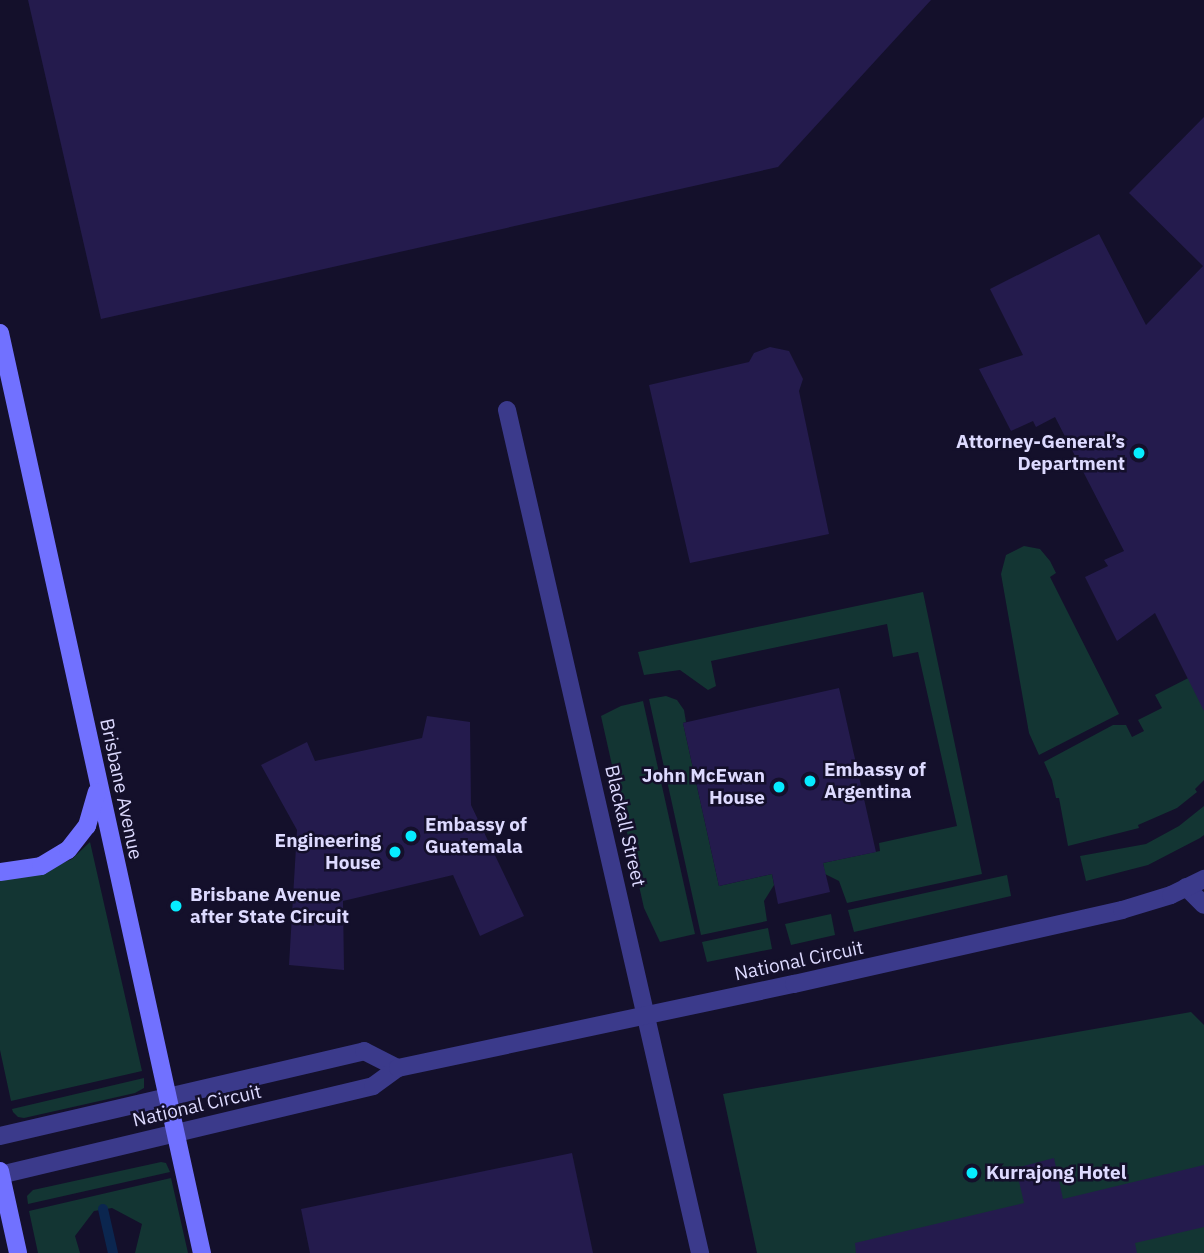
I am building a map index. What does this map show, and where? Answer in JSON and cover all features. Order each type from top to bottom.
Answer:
[{"type":"main road","name":"Brisbane Avenue","points":[[0,333],[202,1253]]},
{"type":"main road","points":[[0,872],[41,866],[68,850],[78,839],[87,826],[97,797],[94,768]]},
{"type":"main road","points":[[0,1173],[18,1253]]},
{"type":"street","name":"Blackall Street","points":[[507,410],[700,1253]]},
{"type":"street","name":"National Circuit","points":[[0,1173],[373,1086],[398,1068],[1122,910],[1204,879]]},
{"type":"street","points":[[1186,887],[1204,905]]},
{"type":"street","name":"National Circuit","points":[[0,1136],[364,1051],[398,1068]]},
{"type":"green space","points":[[1024,546],[1040,549],[1050,561],[1056,573],[1050,577],[1119,714],[1039,755],[1029,733],[1001,574],[1006,555]]},
{"type":"green space","points":[[923,592],[982,874],[847,903],[839,881],[825,874],[823,863],[880,851],[879,843],[957,826],[918,652],[893,657],[887,624],[711,661],[716,686],[708,690],[680,670],[644,675],[638,652]]},
{"type":"green space","points":[[1204,670],[1204,780],[1195,789],[1197,792],[1177,808],[1138,825],[1139,828],[1068,846],[1059,798],[1056,798],[1044,762],[1113,725],[1126,725],[1132,737],[1144,731],[1138,720],[1162,708],[1155,695]]},
{"type":"green space","points":[[666,696],[677,700],[684,710],[686,722],[683,723],[719,886],[772,874],[774,885],[764,901],[767,921],[701,935],[649,699]]},
{"type":"green space","points":[[643,701],[695,934],[660,942],[644,908],[601,716],[621,706]]},
{"type":"green space","points":[[1204,806],[1204,835],[1200,838],[1148,865],[1086,881],[1080,856],[1146,844],[1179,826]]},
{"type":"green space","points":[[90,842],[142,1071],[11,1101],[0,1050],[0,877],[52,868],[72,859]]},
{"type":"green space","points":[[1007,875],[1011,896],[854,932],[848,910]]},
{"type":"green space","points":[[831,914],[835,935],[791,945],[785,924]]},
{"type":"green space","points":[[768,928],[772,949],[707,962],[702,942]]},
{"type":"green space","name":"Kurrajong Hotel","points":[[1191,1012],[1204,1025],[1204,1253],[757,1253],[723,1094]]},
{"type":"green space","points":[[144,1078],[144,1088],[135,1093],[24,1118],[18,1117],[12,1109]]},
{"type":"green space","points":[[166,1163],[170,1172],[28,1204],[27,1196],[33,1190]]},
{"type":"green space","points":[[171,1178],[188,1253],[135,1253],[142,1224],[112,1208],[94,1211],[75,1236],[80,1253],[38,1253],[29,1211]]},
{"type":"building","points":[[28,0],[931,0],[778,167],[101,319]]},
{"type":"building","name":"Attorney-General’s Department","points":[[1204,117],[1204,711],[1155,613],[1117,641],[1085,577],[1108,566],[1104,560],[1124,551],[1055,417],[1036,427],[1033,421],[1011,431],[979,369],[1023,355],[990,289],[1099,234],[1146,325],[1203,266],[1129,193]]},
{"type":"building","points":[[770,347],[789,351],[803,379],[799,391],[829,534],[690,563],[649,385],[749,362],[754,353]]},
{"type":"building","name":"John McEwan House","points":[[839,688],[876,852],[823,863],[830,892],[778,904],[772,874],[719,886],[683,723]]},
{"type":"building","name":"Engineering House","points":[[427,716],[470,722],[471,805],[524,916],[480,936],[453,875],[343,901],[344,970],[289,965],[297,830],[261,765],[307,742],[315,761],[422,738]]},
{"type":"building","points":[[572,1153],[593,1253],[310,1253],[301,1209]]},
{"type":"building","points":[[1054,1158],[1063,1199],[1204,1165],[1204,1227],[1135,1243],[1137,1253],[856,1253],[855,1243],[1024,1203],[1016,1168]]},
{"type":"waterway","points":[[103,1209],[113,1253]]},
{"type":"place","name":"Attorney-General’s Department","points":[[1139,453]]},
{"type":"place","name":"Embassy of Argentina","points":[[810,781]]},
{"type":"place","name":"John McEwan House","points":[[779,787]]},
{"type":"place","name":"Embassy of Guatemala","points":[[411,836]]},
{"type":"place","name":"Engineering House","points":[[395,852]]},
{"type":"place","name":"Brisbane Avenue after State Circuit","points":[[176,906]]},
{"type":"place","name":"Kurrajong Hotel","points":[[972,1173]]}]
